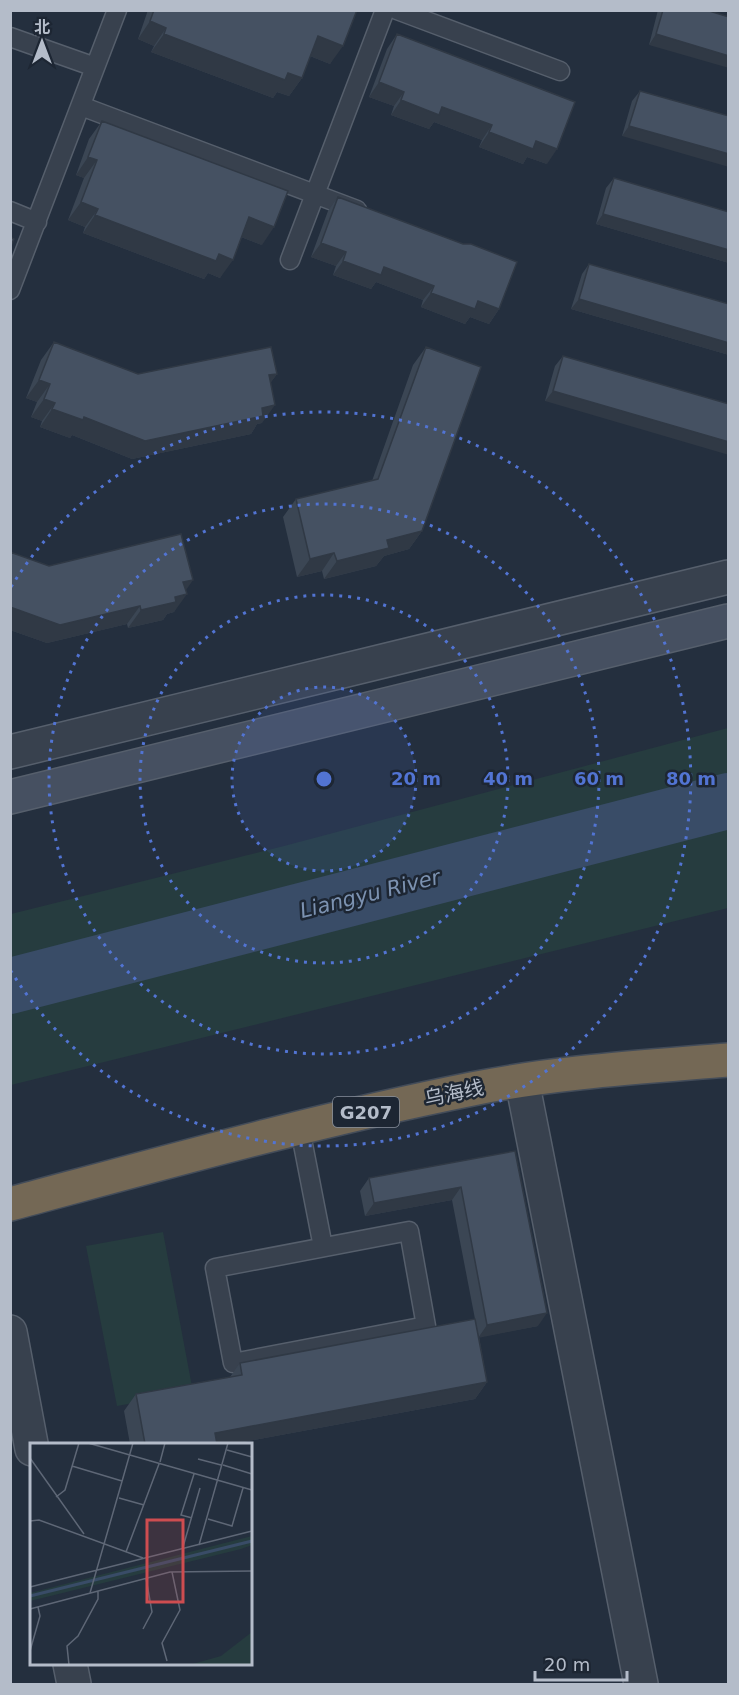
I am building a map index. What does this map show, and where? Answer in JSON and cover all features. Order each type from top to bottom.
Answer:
[{"type":"highway","name":"乌海线","points":[[10,1204],[300,1129],[473,1088],[654,1066],[729,1060]]},
{"type":"main road","points":[[10,797],[729,621]]},
{"type":"street","points":[[10,752],[729,577]]},
{"type":"street","points":[[522,1081],[642,1684]]},
{"type":"street","points":[[10,1332],[31,1443]]},
{"type":"street","points":[[70,1665],[74,1684]]},
{"type":"lane","points":[[10,290],[117,10]]},
{"type":"lane","points":[[290,260],[385,10]]},
{"type":"lane","points":[[397,10],[560,71]]},
{"type":"lane","points":[[10,37],[95,67]]},
{"type":"lane","points":[[81,106],[369,215]]},
{"type":"lane","points":[[10,211],[37,222]]},
{"type":"lane","points":[[300,1129],[323,1247]]},
{"type":"lane","points":[[409,1231],[426,1326],[233,1363],[215,1268],[323,1247],[409,1231]]},
{"type":"green space","points":[[728,728],[728,908],[11,1085],[11,914],[284,846]]},
{"type":"green space","points":[[163,1232],[193,1392],[117,1406],[86,1246]]},
{"type":"building","points":[[154,10],[357,10],[343,46],[318,36],[302,78],[288,73],[285,80],[164,34],[166,28],[150,21]]},
{"type":"building","points":[[663,10],[706,10],[729,17],[729,56],[656,34]]},
{"type":"building","points":[[397,34],[575,102],[557,149],[536,141],[533,149],[489,132],[492,125],[442,107],[439,115],[401,100],[404,92],[379,82]]},
{"type":"building","points":[[640,91],[729,116],[729,154],[629,126]]},
{"type":"building","points":[[102,121],[288,191],[274,227],[249,217],[233,260],[219,254],[216,261],[95,215],[98,209],[81,202],[97,160],[88,157]]},
{"type":"building","points":[[614,178],[729,212],[729,250],[603,214]]},
{"type":"building","points":[[338,197],[517,262],[499,309],[478,301],[475,309],[431,293],[434,286],[384,267],[381,275],[343,261],[346,252],[321,243]]},
{"type":"building","points":[[589,264],[729,304],[729,343],[579,299]]},
{"type":"building","points":[[54,342],[138,374],[271,347],[277,374],[269,375],[275,405],[262,408],[263,416],[145,441],[84,417],[83,420],[52,409],[55,403],[44,399],[50,384],[39,380]]},
{"type":"building","points":[[426,347],[481,367],[422,531],[387,540],[389,548],[337,561],[334,553],[310,559],[296,499],[378,479]]},
{"type":"building","points":[[563,356],[729,404],[729,442],[553,391]]},
{"type":"building","points":[[181,534],[193,580],[183,582],[187,594],[175,597],[176,602],[141,610],[140,606],[60,625],[10,607],[10,552],[49,566]]},
{"type":"building","points":[[515,1151],[547,1313],[487,1325],[461,1187],[374,1203],[369,1178]]},
{"type":"building","points":[[475,1319],[487,1382],[215,1433],[217,1443],[145,1443],[136,1394],[242,1375],[240,1363]]},
{"type":"waterway","name":"Liangyu River","points":[[10,986],[728,801]]}]
